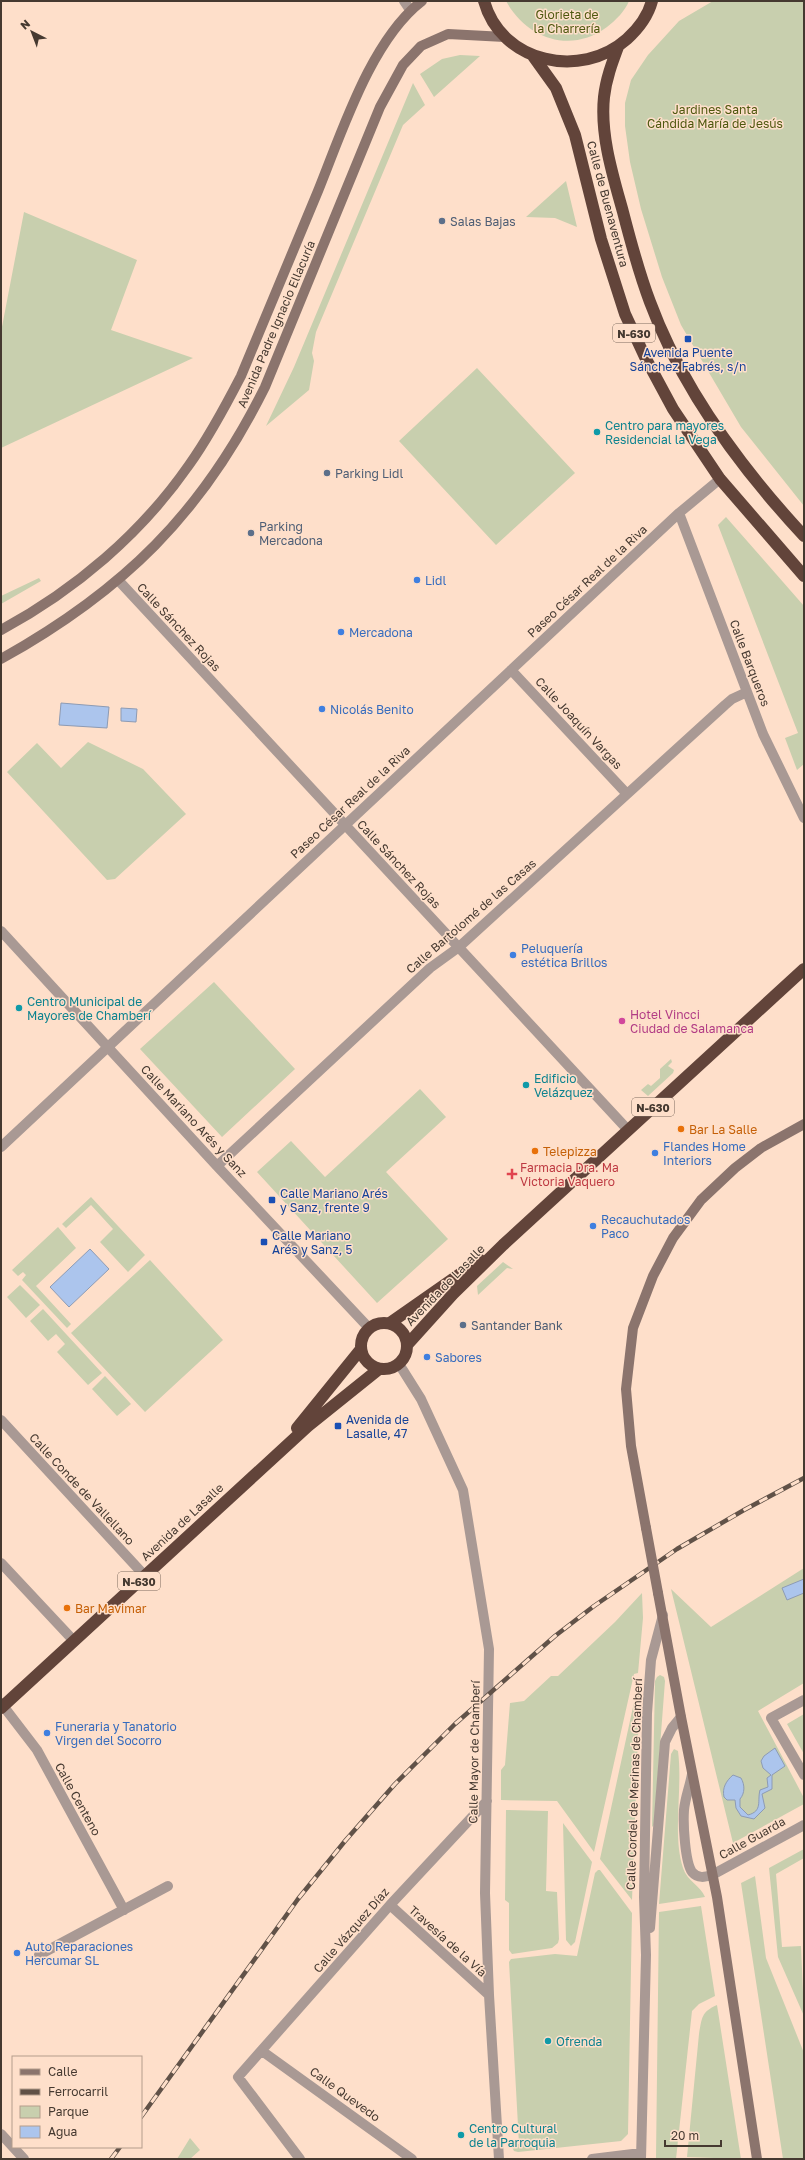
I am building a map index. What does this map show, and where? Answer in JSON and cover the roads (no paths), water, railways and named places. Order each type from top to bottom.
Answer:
[{"type":"highway","name":"N-630","points":[[484,1],[487,11],[505,37],[533,56],[562,62],[591,60],[618,47],[638,29],[655,3]]},
{"type":"highway","name":"Calle de Buenaventura","points":[[618,47],[607,78],[604,97],[604,125],[612,171],[632,248],[651,303],[696,396],[742,462],[804,536]]},
{"type":"highway","name":"Calle de Buenaventura","points":[[533,56],[556,88],[575,135],[601,239],[626,314],[645,358],[673,409],[720,479],[804,576]]},
{"type":"highway","name":"Avenida de Lasalle","points":[[407,1345],[453,1294],[503,1245],[804,969]]},
{"type":"highway","name":"Avenida de Lasalle","points":[[390,1323],[444,1284],[503,1245]]},
{"type":"highway","name":"N-630","points":[[361,1349],[362,1338],[369,1328],[379,1323],[390,1323]]},
{"type":"highway","points":[[390,1323],[402,1331],[407,1345]]},
{"type":"highway","name":"N-630","points":[[379,1368],[389,1368],[398,1364],[405,1355],[407,1345]]},
{"type":"highway","name":"Avenida de Lasalle","points":[[276,1454],[361,1349]]},
{"type":"highway","points":[[361,1349],[364,1358],[370,1365],[379,1368]]},
{"type":"highway","name":"Avenida de Lasalle","points":[[2,1705],[145,1576],[276,1454],[379,1368]]},
{"type":"main road","name":"Avenida Padre Ignacio Ellacuría","points":[[1,630],[55,597],[101,562],[145,519],[174,486],[194,459],[221,415],[241,376],[356,98],[380,52],[410,10],[422,1]]},
{"type":"main road","name":"Avenida Padre Ignacio Ellacuría","points":[[1,660],[69,619],[119,581],[174,527],[216,471],[248,422],[265,387],[380,107],[403,65],[421,46],[448,34],[505,37]]},
{"type":"main road","points":[[757,2159],[712,1875],[631,1446],[626,1389],[633,1328],[652,1276],[673,1238],[701,1200],[735,1168],[761,1148],[804,1124]]},
{"type":"street","points":[[404,1],[410,10]]},
{"type":"street","name":"Paseo César Real de la Riva","points":[[1,1147],[679,513],[720,479]]},
{"type":"street","name":"Calle Barqueros","points":[[679,513],[764,734],[804,818]]},
{"type":"street","name":"Calle Sánchez Rojas","points":[[119,581],[628,1130]]},
{"type":"street","name":"Calle Joaquín Vargas","points":[[512,670],[627,794]]},
{"type":"street","name":"Calle Bartolomé de las Casas","points":[[217,1166],[430,968],[459,947],[725,705],[732,699],[747,692]]},
{"type":"street","name":"Calle Mariano Arés y Sanz","points":[[1,931],[217,1166],[369,1328]]},
{"type":"street","name":"Calle Mayor de Chamberí","points":[[398,1364],[421,1399],[463,1490],[489,1649],[485,1893],[489,1996],[499,2159]]},
{"type":"street","name":"Calle Conde de Vallellano","points":[[3,1427],[145,1576]]},
{"type":"street","points":[[1,1563],[74,1641]]},
{"type":"street","name":"Calle Cordel de Merinas de Chamberí","points":[[641,2156],[646,1955],[644,1897],[647,1713],[651,1660],[656,1635],[663,1615]]},
{"type":"street","points":[[804,1700],[771,1718],[804,1775]]},
{"type":"street","name":"Calle Centeno","points":[[2,1705],[36,1750],[124,1910]]},
{"type":"street","name":"Calle Cordel de Merinas de Chamberí","points":[[646,1955],[654,1890],[666,1742],[672,1728],[681,1717]]},
{"type":"street","points":[[692,1774],[684,1810],[684,1831],[690,1866],[693,1873],[702,1878],[712,1875]]},
{"type":"street","name":"Calle Vázquez Díaz","points":[[300,2159],[238,2077],[390,1905],[487,1802]]},
{"type":"street","name":"Calle Guarda","points":[[712,1875],[804,1825]]},
{"type":"street","points":[[39,1955],[168,1886]]},
{"type":"street","name":"Travesía de la Vía","points":[[390,1905],[489,1996]]},
{"type":"street","name":"Calle Quevedo","points":[[262,2051],[412,2159]]},
{"type":"street","points":[[1,2134],[12,2146]]},
{"type":"street","points":[[14,2148],[24,2159]]},
{"type":"street","points":[[592,2159],[641,2156]]},
{"type":"water","points":[[61,703],[109,707],[107,728],[59,725]]},
{"type":"water","points":[[121,708],[137,709],[136,722],[121,721]]},
{"type":"water","points":[[90,1249],[109,1269],[69,1307],[50,1287]]},
{"type":"water","points":[[804,1579],[804,1593],[787,1600],[782,1588]]},
{"type":"water","points":[[775,1748],[785,1766],[772,1775],[772,1789],[762,1794],[765,1808],[754,1819],[741,1816],[736,1808],[735,1800],[727,1800],[724,1797],[725,1785],[733,1775],[741,1778],[744,1789],[740,1799],[740,1807],[748,1815],[756,1811],[758,1808],[760,1790],[768,1787],[767,1778],[771,1775],[763,1768],[761,1761],[764,1756]]},
{"type":"railway","points":[[142,2116],[298,1899],[345,1841],[395,1784],[455,1724],[555,1636],[594,1606],[677,1549],[744,1510],[804,1478]]},
{"type":"railway","points":[[111,2159],[119,2148]]},
{"type":"place","name":"Salas Bajas","points":[[442,221]]},
{"type":"place","name":"Avenida Puente Sánchez Fabrés, s/n","points":[[688,339]]},
{"type":"place","name":"Centro para mayores Residencial la Vega","points":[[597,432]]},
{"type":"place","name":"Parking Lidl","points":[[327,473]]},
{"type":"place","name":"Parking Mercadona","points":[[251,533]]},
{"type":"place","name":"Lidl","points":[[417,580]]},
{"type":"place","name":"Mercadona","points":[[341,632]]},
{"type":"place","name":"Nicolás Benito","points":[[322,709]]},
{"type":"place","name":"Peluquería estética Brillos","points":[[513,955]]},
{"type":"place","name":"Centro Municipal de Mayores de Chamberí","points":[[19,1008]]},
{"type":"place","name":"Hotel Vincci Ciudad de Salamanca","points":[[622,1021]]},
{"type":"place","name":"Edificio Velázquez","points":[[526,1085]]},
{"type":"place","name":"Bar La Salle","points":[[681,1129]]},
{"type":"place","name":"Telepizza","points":[[535,1151]]},
{"type":"place","name":"Flandes Home Interiors","points":[[655,1153]]},
{"type":"place","name":"Farmacia Dra. Mª Victoria Vaquero","points":[[512,1174]]},
{"type":"place","name":"Calle Mariano Arés y Sanz, frente 9","points":[[272,1200]]},
{"type":"place","name":"Recauchutados Paco","points":[[593,1226]]},
{"type":"place","name":"Calle Mariano Arés y Sanz, 5","points":[[264,1242]]},
{"type":"place","name":"Santander Bank","points":[[463,1325]]},
{"type":"place","name":"Sabores","points":[[427,1357]]},
{"type":"place","name":"Avenida de Lasalle, 47","points":[[338,1426]]},
{"type":"place","name":"Bar Mavimar","points":[[67,1608]]},
{"type":"place","name":"Funeraria y Tanatorio Virgen del Socorro","points":[[47,1733]]},
{"type":"place","name":"Auto Reparaciones Hercumar SL","points":[[17,1953]]},
{"type":"place","name":"Ofrenda","points":[[548,2041]]},
{"type":"place","name":"Centro Cultural de la Parroquia","points":[[461,2135]]},
{"type":"park label","name":"Glorieta de la Charrería","points":[[567,21]]},
{"type":"park label","name":"Jardines Santa Cándida María de Jesús","points":[[715,116]]}]
